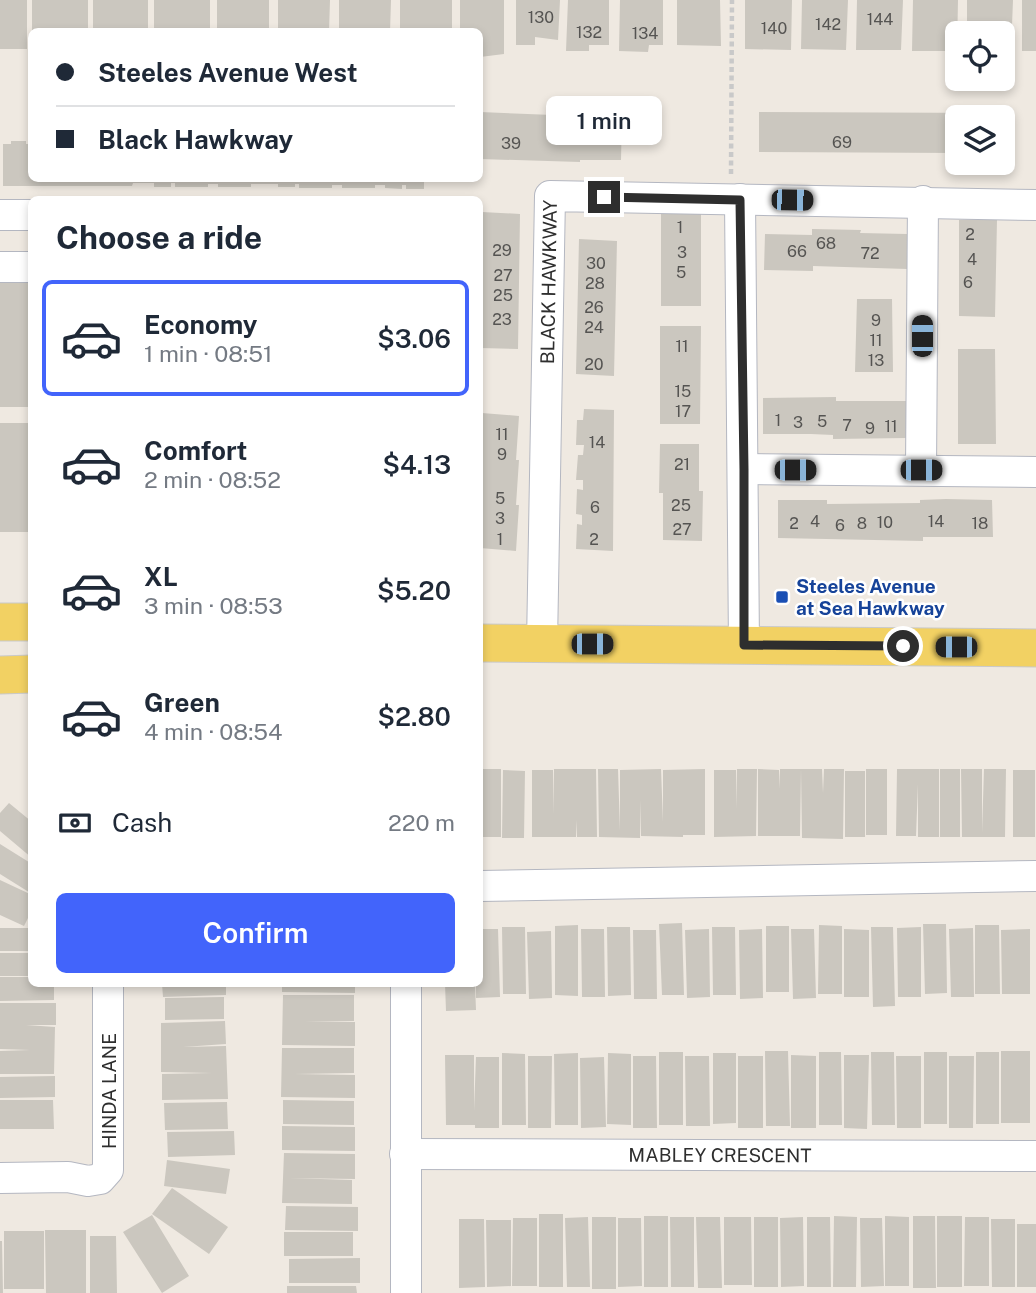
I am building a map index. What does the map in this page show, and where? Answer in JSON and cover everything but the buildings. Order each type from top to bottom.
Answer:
[{"type":"main road","points":[[0,622],[28,622]]},
{"type":"main road","points":[[483,643],[1036,648]]},
{"type":"main road","points":[[0,675],[28,674]]},
{"type":"street","name":"BLACK HAWKWAY","points":[[542,644],[550,196],[1036,205]]},
{"type":"street","points":[[740,200],[744,645]]},
{"type":"street","points":[[921,470],[923,201]]},
{"type":"street","points":[[0,215],[28,215]]},
{"type":"street","points":[[0,267],[28,267]]},
{"type":"street","points":[[744,469],[1036,472]]},
{"type":"street","points":[[483,886],[1036,876]]},
{"type":"street","name":"HINDA LANE","points":[[0,1178],[68,1177],[88,1181],[100,1179],[108,1170],[108,987]]},
{"type":"street","points":[[406,987],[406,1293]]},
{"type":"street","name":"MABLEY CRESCENT","points":[[405,1154],[1036,1156]]},
{"type":"path","points":[[732,0],[731,180],[740,200]]},
{"type":"place","name":"Steeles Avenue at Sea Hawkway","points":[[782,597]]},
{"type":"route","points":[[604,197],[740,200],[744,645],[903,646]]}]
